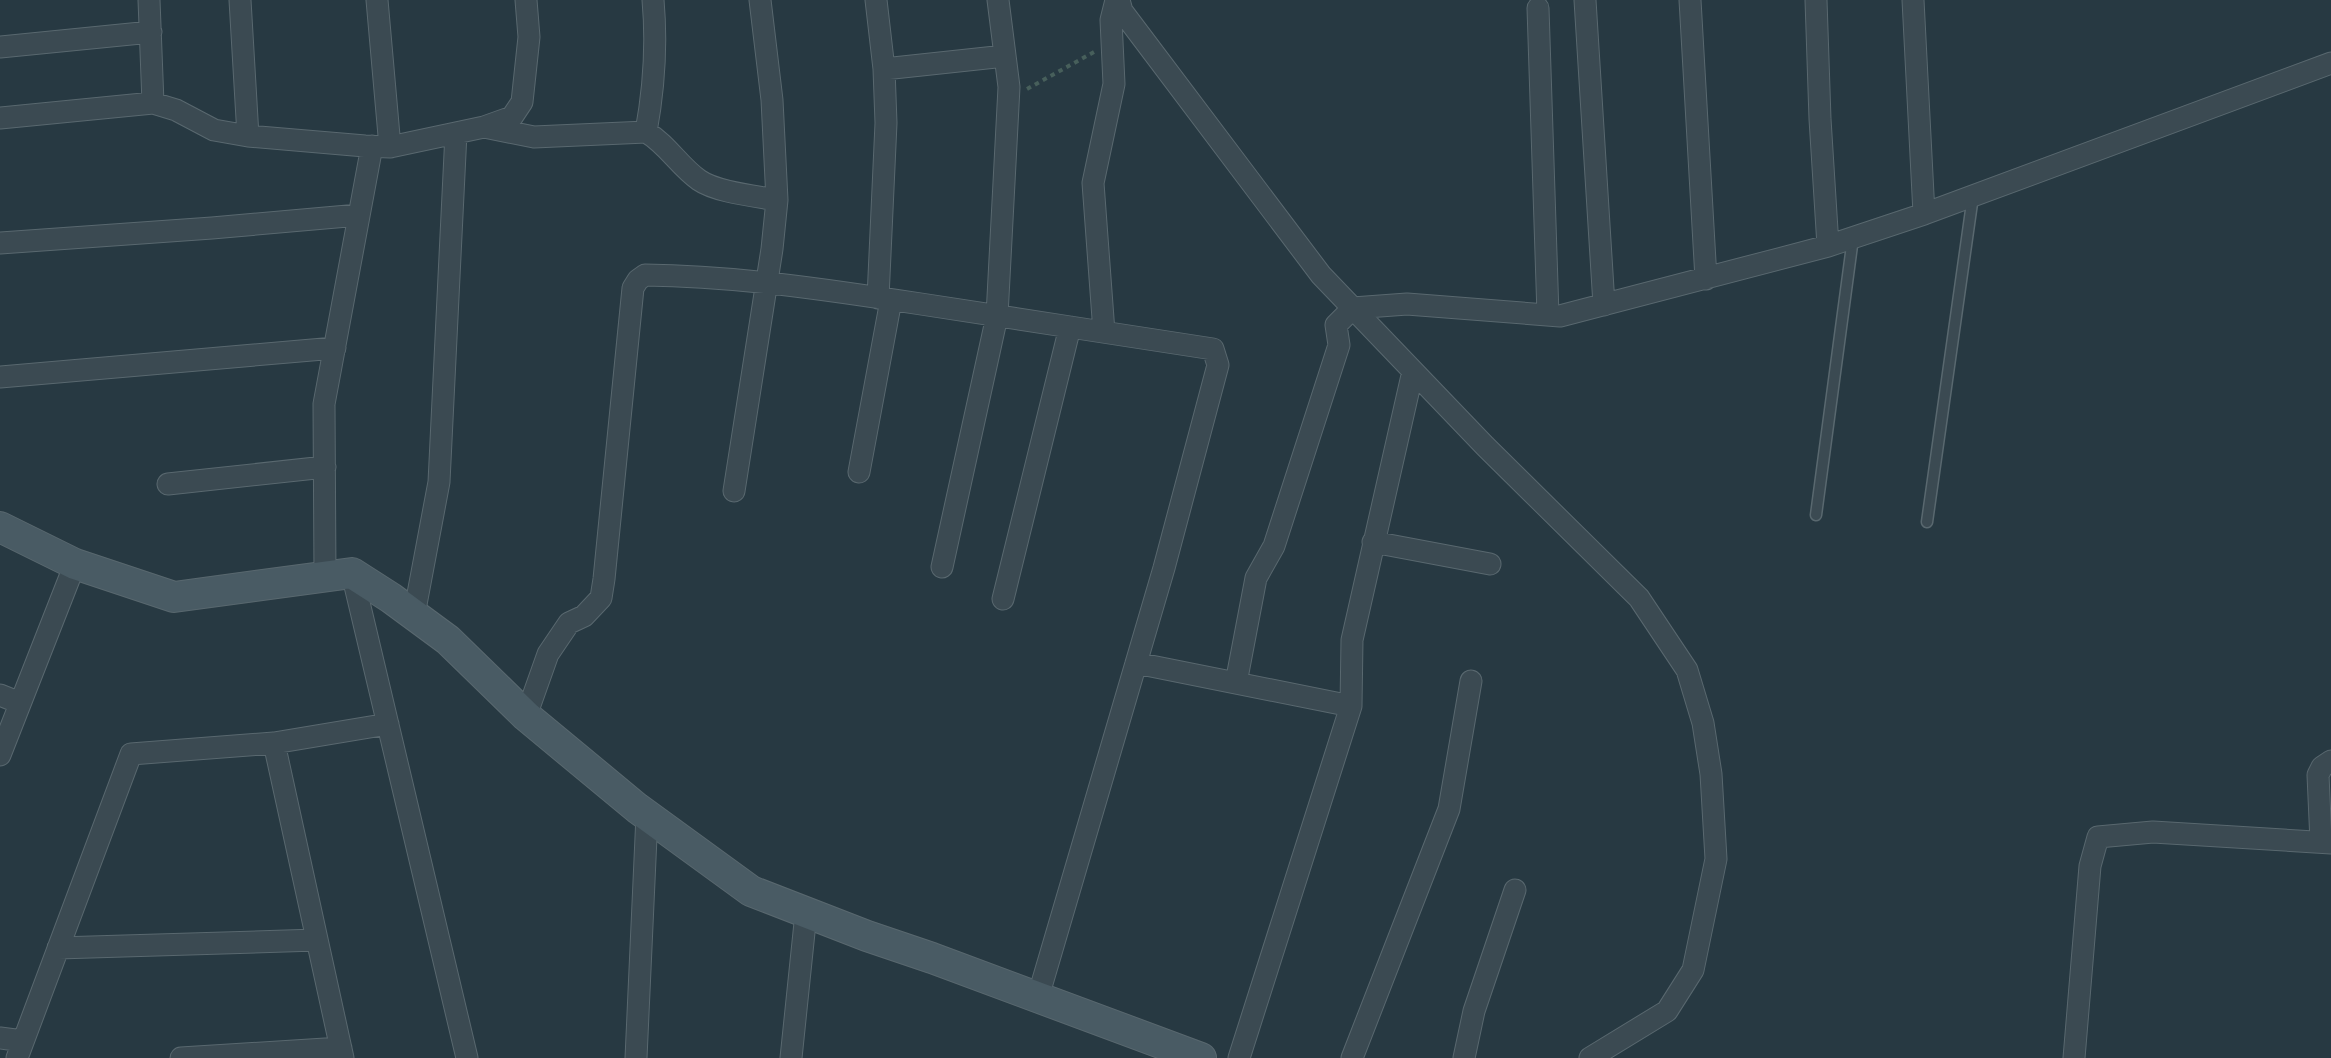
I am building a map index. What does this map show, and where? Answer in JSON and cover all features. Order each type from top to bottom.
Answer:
[{"type":"street","points":[[149,0],[153,103]]},
{"type":"street","points":[[240,0],[248,136]]},
{"type":"street","points":[[377,0],[381,147],[359,214],[324,404],[324,467],[339,575],[388,724],[467,1058]]},
{"type":"street","points":[[0,118],[153,103],[176,110],[213,130],[248,136],[381,147],[484,127],[512,117],[522,102],[529,37],[526,0]]},
{"type":"street","points":[[646,132],[651,104],[656,35],[653,0]]},
{"type":"street","points":[[734,492],[777,200],[772,100],[760,0]]},
{"type":"street","points":[[859,472],[885,299],[886,123],[884,69],[876,0]]},
{"type":"street","points":[[942,567],[997,316],[1008,100],[998,0]]},
{"type":"street","points":[[1104,332],[1094,183],[1114,84],[1111,20],[1117,0]]},
{"type":"street","points":[[1117,0],[1122,11],[1321,274],[1485,446],[1639,598],[1687,670],[1703,723],[1711,774],[1716,859],[1693,970],[1667,1011],[1590,1058]]},
{"type":"street","points":[[1585,0],[1604,305]]},
{"type":"street","points":[[1690,0],[1706,279]]},
{"type":"street","points":[[1816,0],[1820,119],[1828,246]]},
{"type":"street","points":[[1913,0],[1924,214]]},
{"type":"street","points":[[1538,8],[1548,315]]},
{"type":"street","points":[[0,46],[151,32]]},
{"type":"street","points":[[884,69],[1005,56]]},
{"type":"street","points":[[1236,683],[1256,578],[1274,546],[1339,345],[1336,325],[1353,308],[1407,304],[1560,316],[1604,305],[1853,238],[1924,214],[2331,63]]},
{"type":"street","points":[[484,127],[534,136],[646,132],[657,138],[699,180],[716,187],[777,200]]},
{"type":"street","points":[[414,615],[439,482],[456,133]]},
{"type":"street","points":[[0,243],[212,228],[359,214]]},
{"type":"street","points":[[526,716],[548,654],[569,623],[584,616],[601,598],[633,288],[645,275],[702,276],[766,283],[1213,349],[1218,365],[1164,568],[1038,997]]},
{"type":"street","points":[[1003,598],[1070,327]]},
{"type":"street","points":[[0,377],[335,348]]},
{"type":"street","points":[[1239,1058],[1351,706],[1353,640],[1373,542],[1413,371]]},
{"type":"street","points":[[168,484],[324,467]]},
{"type":"street","points":[[0,527],[75,564],[174,597],[339,575],[414,615],[448,640],[526,716],[647,814],[751,891],[1201,1058]]},
{"type":"street","points":[[1373,542],[1490,564]]},
{"type":"street","points":[[0,755],[75,564]]},
{"type":"street","points":[[1136,663],[1351,706]]},
{"type":"street","points":[[1352,1058],[1449,809],[1472,681]]},
{"type":"street","points":[[0,695],[20,703]]},
{"type":"street","points":[[0,1038],[20,1050],[131,754],[274,743],[388,724]]},
{"type":"street","points":[[181,1058],[342,1053],[274,743]]},
{"type":"street","points":[[2074,1058],[2090,866],[2098,837],[2153,832],[2326,843],[2318,776],[2322,767],[2331,761]]},
{"type":"street","points":[[636,1058],[647,814]]},
{"type":"street","points":[[1464,1058],[1474,1011],[1515,890]]},
{"type":"street","points":[[791,1058],[806,913]]},
{"type":"street","points":[[58,948],[317,940]]},
{"type":"lane","points":[[1928,522],[1973,196]]},
{"type":"lane","points":[[1816,515],[1853,238]]},
{"type":"path","points":[[1008,100],[1112,42]]}]
